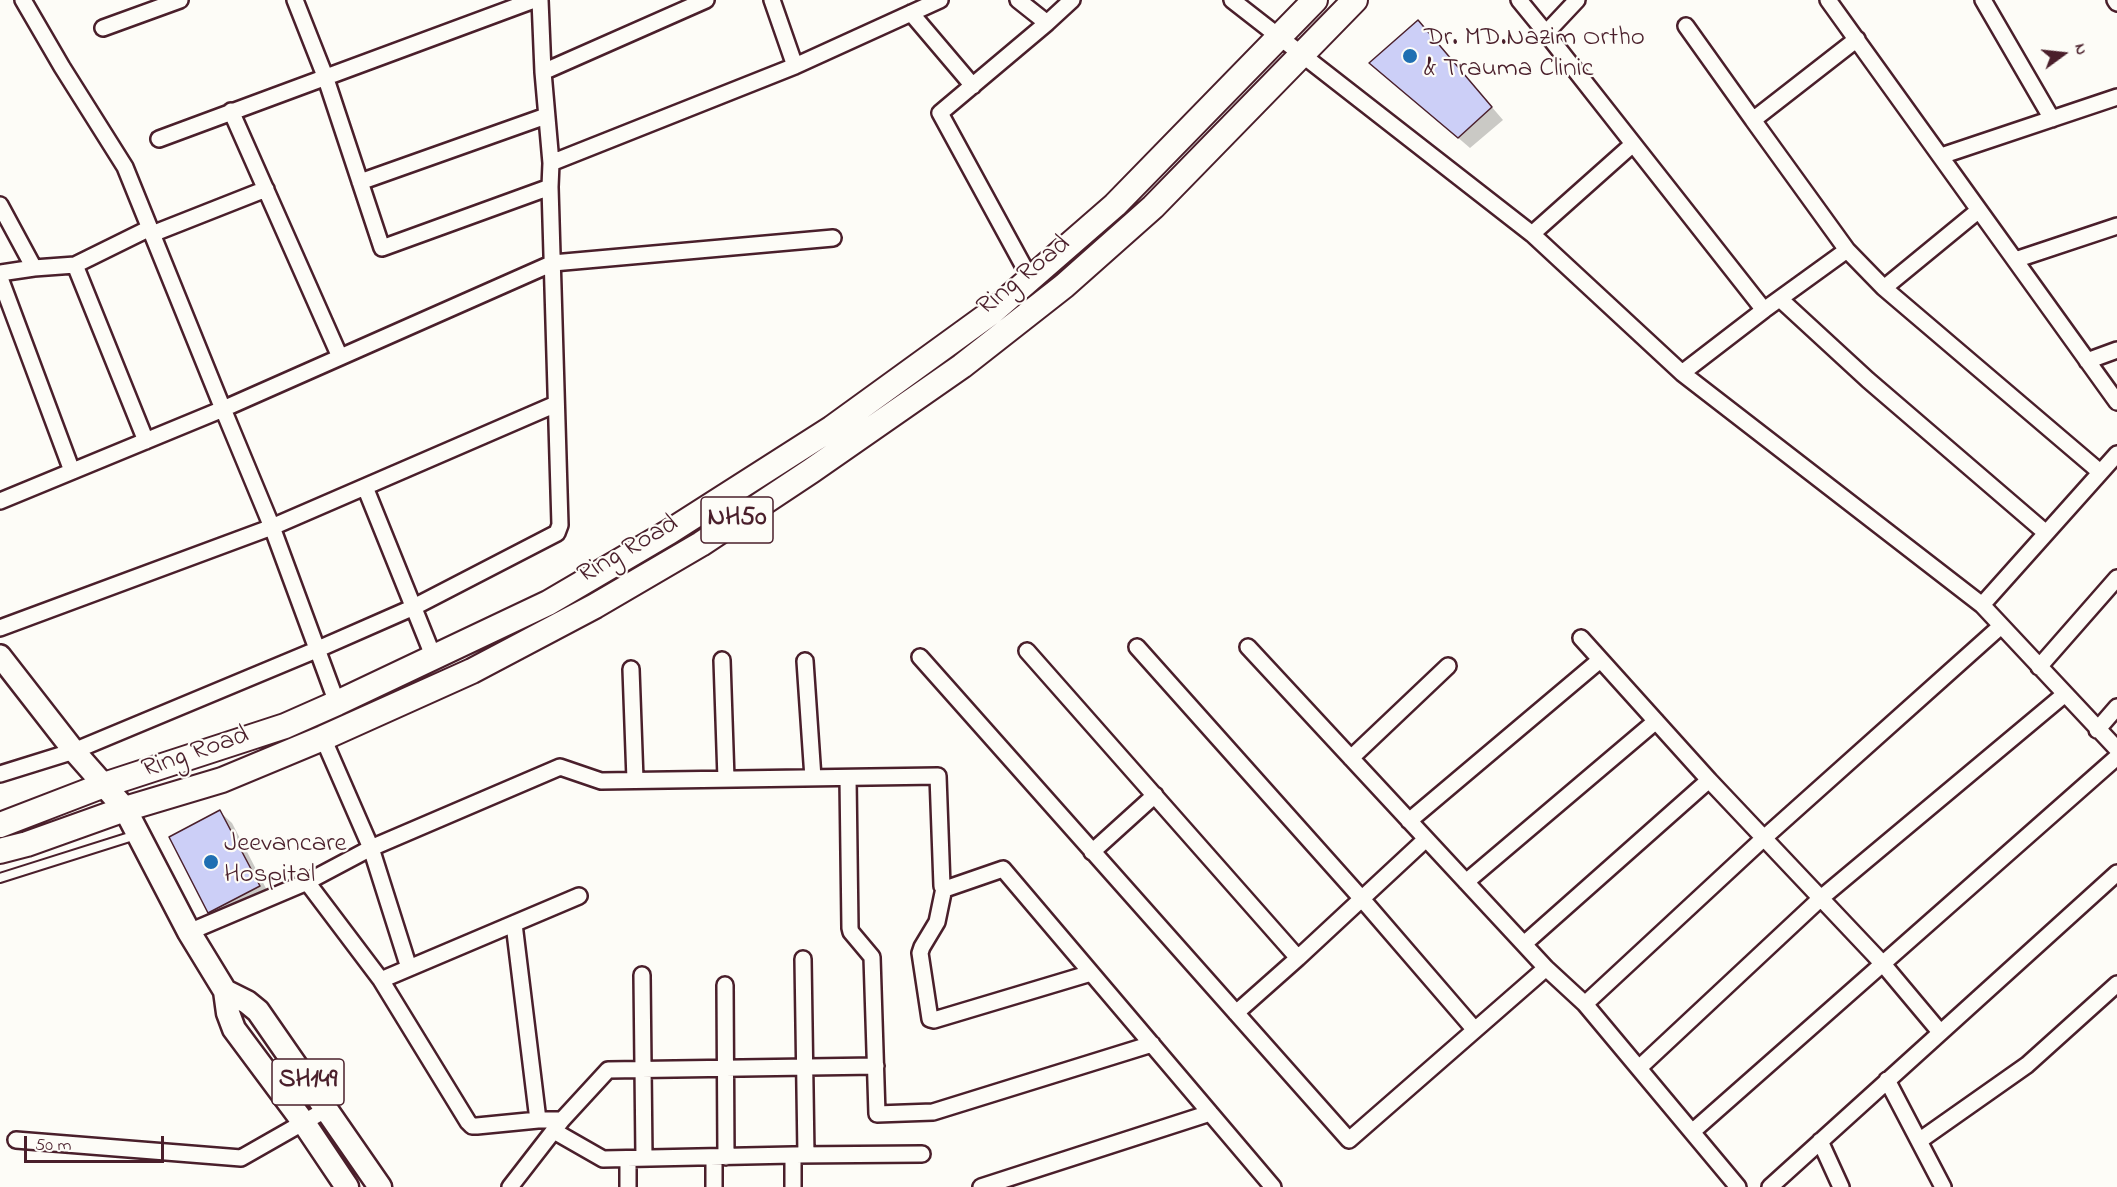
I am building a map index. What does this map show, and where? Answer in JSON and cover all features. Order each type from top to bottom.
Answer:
[{"type":"highway","name":"Ring Road","points":[[0,825],[104,784],[285,726],[338,703],[548,603],[669,532],[832,428],[992,312],[1115,206],[1316,0]]},
{"type":"highway","name":"Ring Road","points":[[0,851],[27,844],[125,809],[222,780],[324,738],[472,670],[595,606],[719,532],[962,366],[1064,286],[1153,207],[1355,0]]},
{"type":"main road","points":[[0,656],[74,751],[104,784]]},
{"type":"main road","name":"SH149","points":[[104,784],[125,809],[189,932],[225,991],[228,1013],[234,1029],[304,1122],[347,1187]]},
{"type":"main road","name":"SH149","points":[[225,991],[248,1002],[258,1011],[380,1187]]},
{"type":"street","points":[[23,0],[124,166],[272,526],[316,650],[338,703]]},
{"type":"street","points":[[103,28],[180,0]]},
{"type":"street","points":[[295,0],[325,76],[382,248],[550,187]]},
{"type":"street","points":[[159,139],[534,0]]},
{"type":"street","points":[[0,774],[74,751],[316,650],[414,607],[557,532],[560,525],[551,163],[543,72],[540,0]]},
{"type":"street","points":[[543,72],[706,0]]},
{"type":"street","points":[[772,0],[795,66]]},
{"type":"street","points":[[551,163],[795,66],[940,0]]},
{"type":"street","points":[[1018,0],[1047,22]]},
{"type":"street","points":[[1030,278],[940,113],[1072,0]]},
{"type":"street","points":[[1232,0],[1532,234],[1682,373],[1982,605],[2117,749]]},
{"type":"street","points":[[1519,0],[1764,310]]},
{"type":"street","points":[[1546,33],[1577,0]]},
{"type":"street","points":[[1983,0],[2052,119]]},
{"type":"street","points":[[1833,1],[1857,39],[2117,402]]},
{"type":"street","points":[[911,13],[973,86]]},
{"type":"street","points":[[1686,26],[1847,250],[1884,288],[2100,472]]},
{"type":"street","points":[[1752,120],[1857,39]]},
{"type":"street","points":[[1941,156],[2117,97]]},
{"type":"street","points":[[231,111],[340,357]]},
{"type":"street","points":[[360,182],[546,116]]},
{"type":"street","points":[[1532,234],[1633,144]]},
{"type":"street","points":[[0,273],[75,265],[151,231],[266,189]]},
{"type":"street","points":[[0,205],[34,268]]},
{"type":"street","points":[[1884,288],[1979,210]]},
{"type":"street","points":[[2015,260],[2117,226]]},
{"type":"street","points":[[0,501],[223,409],[553,263],[833,238]]},
{"type":"street","points":[[1682,373],[1847,250]]},
{"type":"street","points":[[75,265],[146,441]]},
{"type":"street","points":[[0,278],[72,471]]},
{"type":"street","points":[[1780,299],[1868,380],[2046,533]]},
{"type":"street","points":[[2087,361],[2117,350]]},
{"type":"street","points":[[0,628],[272,526],[556,404]]},
{"type":"street","points":[[1982,605],[2117,454]]},
{"type":"street","points":[[365,487],[434,658]]},
{"type":"street","points":[[2039,667],[2117,578]]},
{"type":"street","points":[[1585,1004],[1764,838],[2001,626]]},
{"type":"street","points":[[1581,638],[1709,780],[1883,964],[1941,1032]]},
{"type":"street","points":[[1137,647],[1362,899],[1475,1030]]},
{"type":"street","points":[[1248,647],[1546,968],[1585,1004],[1738,1187]]},
{"type":"street","points":[[1027,651],[1299,958]]},
{"type":"street","points":[[920,657],[1348,1140],[1546,968]]},
{"type":"street","points":[[722,660],[726,779]]},
{"type":"street","points":[[1409,821],[1600,660]]},
{"type":"street","points":[[805,661],[813,778]]},
{"type":"street","points":[[1351,759],[1448,666]]},
{"type":"street","points":[[631,669],[635,780]]},
{"type":"street","points":[[1639,1068],[1821,898],[2065,694]]},
{"type":"street","points":[[2097,730],[2117,707]]},
{"type":"street","points":[[1466,882],[1656,721]]},
{"type":"street","points":[[324,738],[371,848],[409,969]]},
{"type":"street","points":[[1692,1132],[2117,757]]},
{"type":"street","points":[[189,932],[307,882],[371,848],[560,767],[602,781],[938,776],[942,885],[944,888],[937,922],[921,946],[920,953],[929,1017],[932,1020],[1091,973]]},
{"type":"street","points":[[848,778],[850,932],[872,957],[877,1114],[933,1112],[1152,1044]]},
{"type":"street","points":[[1524,944],[1709,780]]},
{"type":"street","points":[[1092,852],[1155,795]]},
{"type":"street","points":[[1236,1013],[1299,958],[1426,839]]},
{"type":"street","points":[[944,888],[1003,869],[1269,1186]]},
{"type":"street","points":[[1770,1187],[2117,873]]},
{"type":"street","points":[[307,882],[381,980],[472,1126],[538,1120],[558,1126],[603,1159],[922,1154]]},
{"type":"street","points":[[381,980],[579,896]]},
{"type":"street","points":[[514,924],[538,1120]]},
{"type":"street","points":[[793,1187],[799,1155],[805,1066],[803,959]]},
{"type":"street","points":[[628,1187],[636,1159],[643,1070],[642,975]]},
{"type":"street","points":[[1919,1141],[2026,1065],[2117,984]]},
{"type":"street","points":[[714,1187],[720,1157],[725,1070],[725,985]]},
{"type":"street","points":[[510,1187],[604,1072],[612,1070],[876,1066]]},
{"type":"street","points":[[1887,1080],[1943,1187]]},
{"type":"street","points":[[16,1140],[241,1158],[327,1109]]},
{"type":"street","points":[[981,1187],[1210,1113]]},
{"type":"street","points":[[1820,1141],[1841,1187]]},
{"type":"lane","points":[[0,878],[138,834]]},
{"type":"building","points":[[1418,20],[1492,107],[1458,138],[1369,63]]},
{"type":"building","points":[[220,810],[260,886],[208,913],[169,837]]},
{"type":"place","name":"Dr. MD.Nazim Ortho & Trauma Clinic","points":[[1410,56]]},
{"type":"place","name":"Jeevancare Hospital","points":[[211,862]]}]
